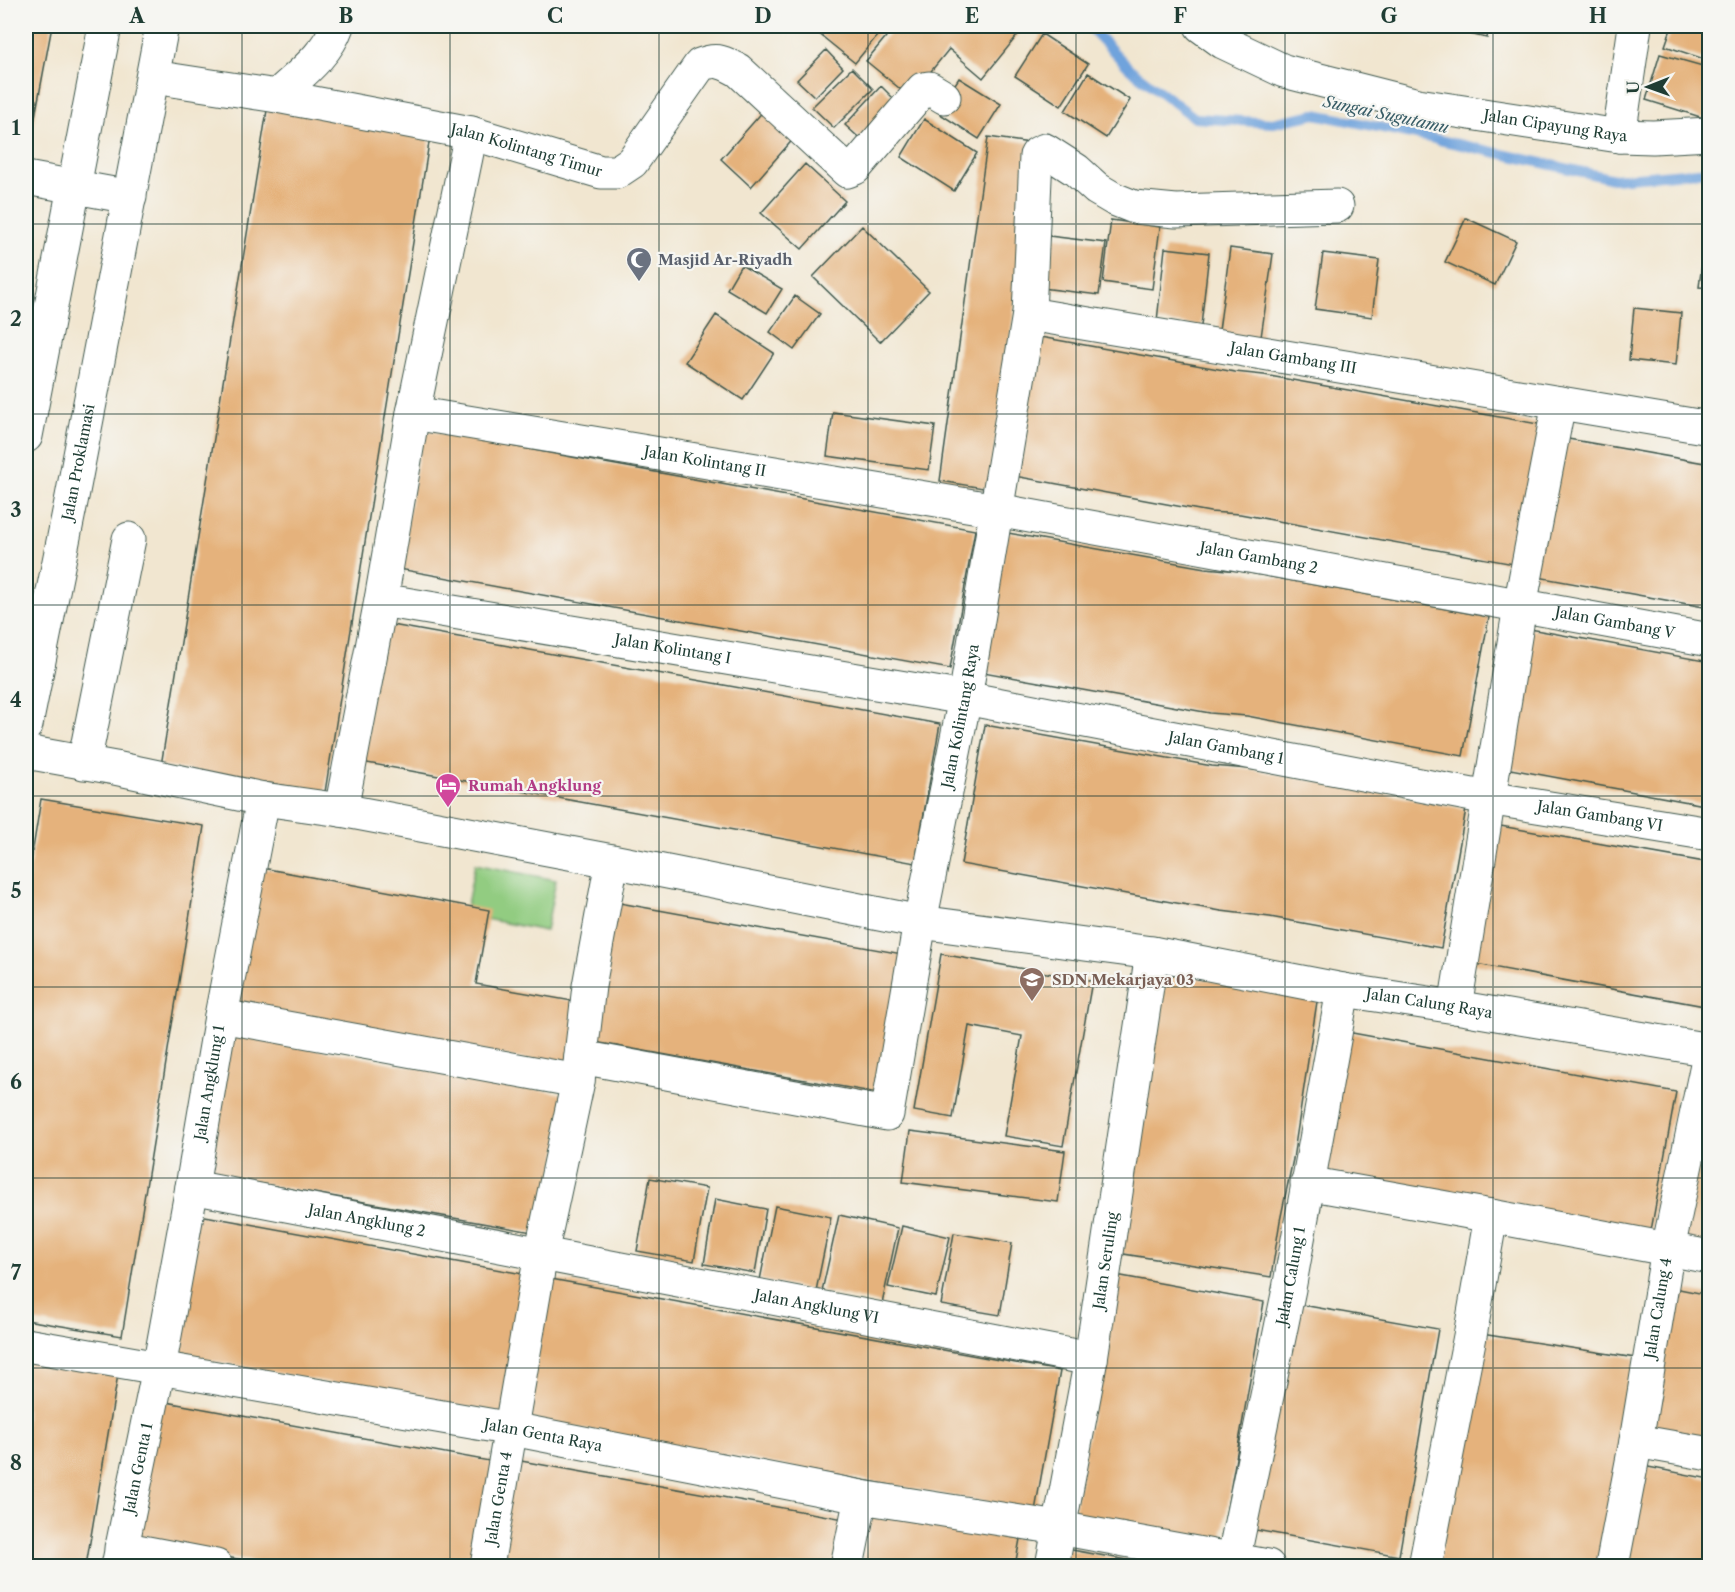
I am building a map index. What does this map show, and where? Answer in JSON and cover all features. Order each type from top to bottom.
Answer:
[{"type":"street","points":[[26,436],[105,26]]},
{"type":"street","name":"Jalan Proklamasi","points":[[26,725],[162,26]]},
{"type":"street","points":[[277,96],[318,57],[333,37],[337,26]]},
{"type":"street","points":[[1619,136],[1635,26]]},
{"type":"street","name":"Jalan Cipayung Raya","points":[[1217,31],[1284,71],[1418,105],[1619,136],[1710,134]]},
{"type":"street","name":"Jalan Kolintang Timur","points":[[153,76],[277,96],[471,133],[601,172],[617,172],[632,162],[700,65],[713,60],[738,70],[845,170],[850,171],[923,89],[929,88],[944,97]]},
{"type":"street","points":[[341,810],[381,600],[413,413],[471,133]]},
{"type":"street","name":"Jalan Kolintang Raya","points":[[579,1069],[887,1114],[920,922],[965,698],[1029,314],[1036,156],[1040,151],[1045,150],[1076,170],[1097,189],[1134,207],[1176,212],[1337,206]]},
{"type":"street","points":[[26,178],[130,197]]},
{"type":"street","name":"Jalan Gambang III","points":[[1029,314],[1710,428]]},
{"type":"street","points":[[1455,1007],[1520,606],[1559,403]]},
{"type":"street","name":"Jalan Kolintang II","points":[[413,413],[997,510]]},
{"type":"street","name":"Jalan Gambang 2","points":[[997,510],[1520,606]]},
{"type":"street","points":[[84,763],[129,539]]},
{"type":"street","name":"Jalan Kolintang I","points":[[381,600],[965,698]]},
{"type":"street","name":"Jalan Gambang V","points":[[1520,606],[1710,640]]},
{"type":"street","name":"Jalan Gambang 1","points":[[965,698],[1488,798]]},
{"type":"street","name":"Jalan Calung Raya","points":[[26,752],[263,799],[341,810],[612,861],[920,922],[1152,953],[1342,990],[1710,1050]]},
{"type":"street","name":"Jalan Gambang VI","points":[[1488,798],[1710,834]]},
{"type":"street","name":"Jalan Angklung 1","points":[[159,1368],[221,1016],[263,799]]},
{"type":"street","name":"Jalan Genta 4","points":[[487,1566],[541,1254],[579,1069],[589,986],[612,861]]},
{"type":"street","name":"Jalan Seruling","points":[[1052,1566],[1091,1359],[1152,953]]},
{"type":"street","name":"Jalan Calung 1","points":[[1233,1564],[1289,1289],[1342,990]]},
{"type":"street","points":[[221,1016],[579,1069]]},
{"type":"street","name":"Jalan Calung 4","points":[[1612,1566],[1636,1441],[1668,1249],[1710,1050]]},
{"type":"street","points":[[1307,1183],[1710,1257]]},
{"type":"street","name":"Jalan Angklung 2","points":[[192,1187],[541,1254]]},
{"type":"street","points":[[1425,1566],[1491,1215]]},
{"type":"street","name":"Jalan Angklung VI","points":[[541,1254],[1091,1359]]},
{"type":"street","name":"Jalan Genta Raya","points":[[26,1345],[512,1429],[861,1497],[1059,1528],[1233,1564],[1268,1566]]},
{"type":"street","name":"Jalan Genta 1","points":[[120,1557],[159,1368]]},
{"type":"street","points":[[1636,1441],[1710,1455]]},
{"type":"street","points":[[847,1566],[861,1497]]},
{"type":"street","points":[[120,1557],[216,1566]]},
{"type":"green space","points":[[475,864],[556,880],[546,931],[465,915]]},
{"type":"building","points":[[26,26],[52,26],[29,149],[26,148]]},
{"type":"building","points":[[824,26],[885,26],[855,63],[818,33]]},
{"type":"building","points":[[895,26],[1014,26],[1021,31],[983,78],[949,49],[910,97],[866,61]]},
{"type":"building","points":[[1435,26],[1489,26],[1487,38]]},
{"type":"building","points":[[1672,26],[1710,26],[1710,61],[1665,46]]},
{"type":"building","points":[[1042,34],[1088,64],[1061,106],[1015,76]]},
{"type":"building","points":[[826,50],[843,68],[815,97],[797,80]]},
{"type":"building","points":[[1660,54],[1710,68],[1710,120],[1646,100]]},
{"type":"building","points":[[852,68],[873,89],[834,128],[812,107]]},
{"type":"building","points":[[1088,73],[1130,100],[1106,138],[1065,111]]},
{"type":"building","points":[[959,78],[1001,104],[979,139],[937,112]]},
{"type":"building","points":[[881,86],[902,107],[867,145],[845,125]]},
{"type":"building","points":[[268,104],[431,130],[325,792],[161,766]]},
{"type":"building","points":[[766,108],[796,136],[751,187],[721,159]]},
{"type":"building","points":[[924,119],[977,153],[954,191],[901,157]]},
{"type":"building","points":[[988,137],[1037,144],[989,489],[940,481]]},
{"type":"building","points":[[805,164],[845,201],[802,249],[761,213]]},
{"type":"building","points":[[1466,218],[1516,241],[1495,285],[1445,262]]},
{"type":"building","points":[[1111,220],[1160,227],[1152,289],[1103,282]]},
{"type":"building","points":[[862,226],[929,291],[880,342],[813,277]]},
{"type":"building","points":[[1707,226],[1710,226],[1710,288],[1699,287]]},
{"type":"building","points":[[1049,236],[1106,243],[1099,295],[1042,288]]},
{"type":"building","points":[[1165,248],[1209,253],[1201,326],[1157,321]]},
{"type":"building","points":[[1230,248],[1273,254],[1260,344],[1218,338]]},
{"type":"building","points":[[1323,253],[1379,260],[1372,317],[1315,309]]},
{"type":"building","points":[[741,265],[782,289],[767,313],[727,289]]},
{"type":"building","points":[[795,296],[820,314],[794,350],[770,332]]},
{"type":"building","points":[[1634,308],[1681,313],[1676,365],[1629,360]]},
{"type":"building","points":[[716,315],[774,353],[743,400],[685,362]]},
{"type":"building","points":[[1029,335],[1544,425],[1519,565],[1004,474]]},
{"type":"building","points":[[833,412],[935,426],[929,470],[827,456]]},
{"type":"building","points":[[423,430],[975,530],[950,669],[399,569]]},
{"type":"building","points":[[1557,437],[1710,464],[1710,608],[1532,576]]},
{"type":"building","points":[[1008,533],[1205,568],[1239,571],[1489,617],[1463,756],[1247,716],[1210,713],[983,672]]},
{"type":"building","points":[[381,623],[940,724],[915,863],[356,761]]},
{"type":"building","points":[[1530,629],[1710,662],[1710,806],[1505,768]]},
{"type":"building","points":[[985,725],[1212,766],[1249,769],[1466,809],[1441,948],[961,864]]},
{"type":"building","points":[[41,799],[204,826],[122,1336],[26,1320],[26,892]]},
{"type":"building","points":[[1495,825],[1710,863],[1710,1007],[1470,963]]},
{"type":"building","points":[[257,867],[489,910],[476,984],[584,1003],[573,1068],[233,1007]]},
{"type":"building","points":[[614,902],[908,955],[883,1094],[589,1041]]},
{"type":"building","points":[[941,954],[1092,981],[1063,1146],[1004,1136],[1022,1036],[969,1026],[953,1118],[914,1111]]},
{"type":"building","points":[[1154,972],[1318,995],[1293,1159],[1271,1277],[1111,1252]]},
{"type":"building","points":[[1336,1030],[1676,1092],[1651,1231],[1311,1170]]},
{"type":"building","points":[[228,1033],[567,1095],[543,1234],[203,1173]]},
{"type":"building","points":[[1710,1104],[1710,1248],[1677,1242]]},
{"type":"building","points":[[910,1131],[1065,1151],[1058,1202],[903,1182]]},
{"type":"building","points":[[650,1178],[707,1188],[694,1261],[637,1251]]},
{"type":"building","points":[[715,1199],[766,1209],[755,1273],[704,1264]]},
{"type":"building","points":[[775,1206],[831,1217],[816,1291],[760,1280]]},
{"type":"building","points":[[194,1214],[534,1276],[509,1415],[169,1353]]},
{"type":"building","points":[[839,1215],[898,1228],[882,1304],[822,1291]]},
{"type":"building","points":[[902,1226],[950,1237],[936,1297],[888,1287]]},
{"type":"building","points":[[954,1233],[1012,1243],[1000,1315],[941,1305]]},
{"type":"building","points":[[1116,1275],[1264,1302],[1219,1553],[1072,1526]]},
{"type":"building","points":[[551,1279],[1060,1371],[1035,1511],[526,1419]]},
{"type":"building","points":[[1669,1287],[1710,1295],[1710,1439],[1644,1427]]},
{"type":"building","points":[[1291,1303],[1438,1329],[1399,1556],[1250,1529]]},
{"type":"building","points":[[1475,1333],[1635,1358],[1603,1566],[1439,1566]]},
{"type":"building","points":[[26,1359],[118,1374],[86,1566],[26,1566]]},
{"type":"building","points":[[155,1400],[495,1462],[476,1566],[277,1566],[130,1540]]},
{"type":"building","points":[[510,1459],[850,1520],[842,1566],[491,1566]]},
{"type":"building","points":[[1638,1465],[1710,1479],[1710,1566],[1620,1566]]},
{"type":"building","points":[[872,1512],[1020,1539],[1015,1566],[863,1566]]},
{"type":"building","points":[[1061,1548],[1154,1565],[1154,1566],[1058,1566]]},
{"type":"waterway","name":"Sungai Sugutamu","points":[[1089,26],[1130,69],[1195,118],[1273,123],[1315,114],[1614,179],[1710,171]]},
{"type":"place","name":"Masjid Ar-Riyadh","points":[[639,283]]},
{"type":"place","name":"Rumah Angklung","points":[[448,809]]},
{"type":"place","name":"SDN Mekarjaya 03","points":[[1032,1003]]}]
